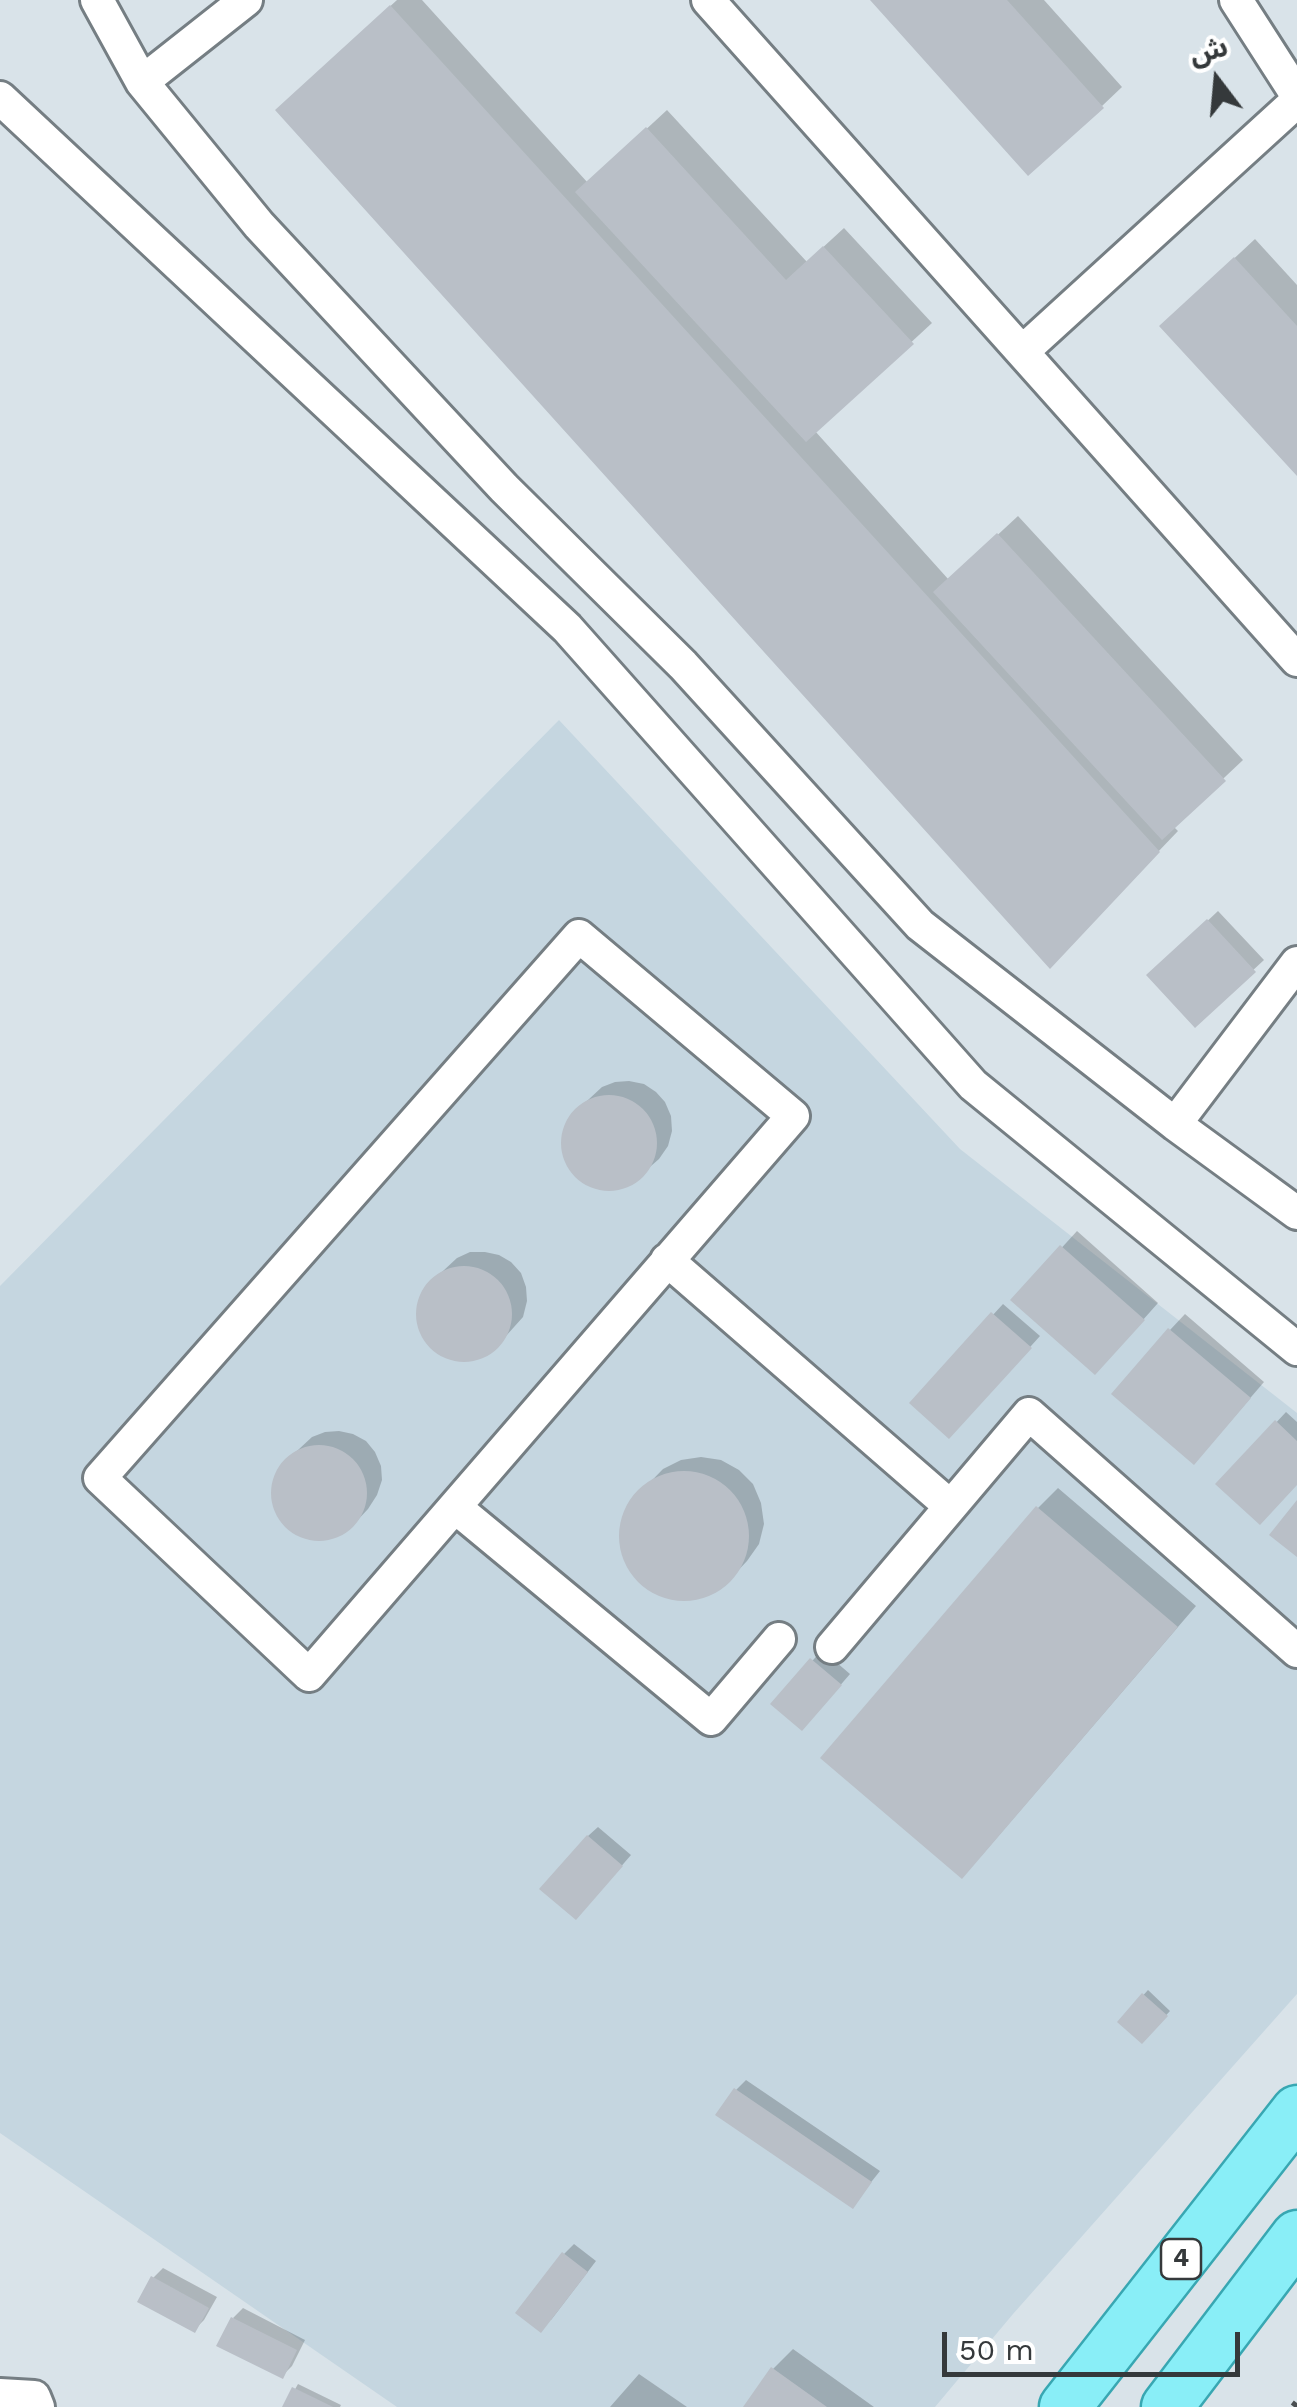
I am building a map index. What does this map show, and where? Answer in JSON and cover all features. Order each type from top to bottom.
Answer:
[{"type":"main road","name":"4","points":[[1065,2407],[1297,2111]]},
{"type":"main road","points":[[1166,2407],[1297,2236]]},
{"type":"street","points":[[97,0],[142,82],[259,225],[504,488],[683,665],[920,924],[1175,1124],[1297,1213]]},
{"type":"street","points":[[142,82],[246,0]]},
{"type":"street","points":[[708,0],[1297,660]]},
{"type":"street","points":[[1022,352],[1297,98],[1236,0]]},
{"type":"street","points":[[0,98],[567,628],[973,1085],[1297,1349]]},
{"type":"street","points":[[580,936],[793,1116],[455,1507],[310,1675],[100,1478],[580,936]]},
{"type":"street","points":[[1175,1124],[1297,963]]},
{"type":"street","points":[[668,1260],[950,1506]]},
{"type":"street","points":[[832,1647],[1029,1414],[1297,1651]]},
{"type":"street","points":[[455,1507],[711,1719],[780,1639]]},
{"type":"street","points":[[0,2395],[34,2397],[38,2407]]},
{"type":"shaded area","points":[[559,720],[960,1149],[1297,1413],[1297,1994],[935,2407],[397,2407],[0,2133],[0,1286]]},
{"type":"building","points":[[870,0],[1007,0],[1104,108],[1028,176]]},
{"type":"building","points":[[390,5],[1160,852],[1050,969],[275,110]]},
{"type":"building","points":[[646,127],[786,280],[823,246],[914,344],[806,442],[575,192]]},
{"type":"building","points":[[1234,257],[1297,326],[1297,476],[1159,326]]},
{"type":"building","points":[[997,533],[1226,781],[1162,840],[933,592]]},
{"type":"building","points":[[1207,919],[1256,972],[1195,1028],[1146,975]]},
{"type":"building","points":[[609,1095],[627,1098],[643,1109],[654,1125],[654,1161],[643,1177],[627,1188],[609,1191],[591,1188],[575,1177],[564,1161],[561,1143],[564,1125],[575,1109],[591,1098]]},
{"type":"building","points":[[1060,1245],[1145,1320],[1095,1375],[1010,1300]]},
{"type":"building","points":[[464,1266],[482,1269],[498,1280],[509,1296],[509,1332],[498,1348],[482,1359],[464,1362],[446,1359],[430,1348],[419,1332],[416,1314],[419,1296],[430,1280],[446,1269]]},
{"type":"building","points":[[991,1312],[1032,1348],[949,1439],[909,1403]]},
{"type":"building","points":[[1168,1328],[1251,1398],[1194,1465],[1111,1394]]},
{"type":"building","points":[[1275,1420],[1297,1441],[1297,1485],[1260,1525],[1215,1484]]},
{"type":"building","points":[[319,1445],[337,1448],[353,1459],[364,1475],[364,1511],[353,1527],[337,1538],[319,1541],[301,1538],[285,1527],[274,1511],[271,1493],[274,1475],[285,1459],[301,1448]]},
{"type":"building","points":[[684,1471],[709,1476],[730,1490],[744,1511],[749,1536],[744,1561],[730,1582],[709,1596],[684,1601],[659,1596],[638,1582],[624,1561],[619,1536],[624,1511],[638,1490],[659,1476]]},
{"type":"building","points":[[1297,1500],[1297,1557],[1269,1535]]},
{"type":"building","points":[[1036,1506],[1178,1627],[962,1879],[820,1758]]},
{"type":"building","points":[[810,1658],[842,1685],[802,1731],[770,1704]]},
{"type":"building","points":[[587,1835],[623,1866],[576,1920],[539,1889]]},
{"type":"building","points":[[1142,1993],[1168,2016],[1142,2044],[1117,2022]]},
{"type":"building","points":[[734,2088],[872,2182],[853,2209],[715,2115]]},
{"type":"building","points":[[562,2252],[588,2272],[541,2333],[515,2313]]},
{"type":"building","points":[[151,2276],[209,2308],[195,2333],[137,2302]]},
{"type":"building","points":[[231,2317],[297,2350],[283,2379],[216,2346]]},
{"type":"building","points":[[771,2367],[827,2407],[743,2407]]},
{"type":"building","points":[[292,2387],[333,2407],[282,2407]]},
{"type":"railway","points":[[1294,2407],[1297,2403]]}]
